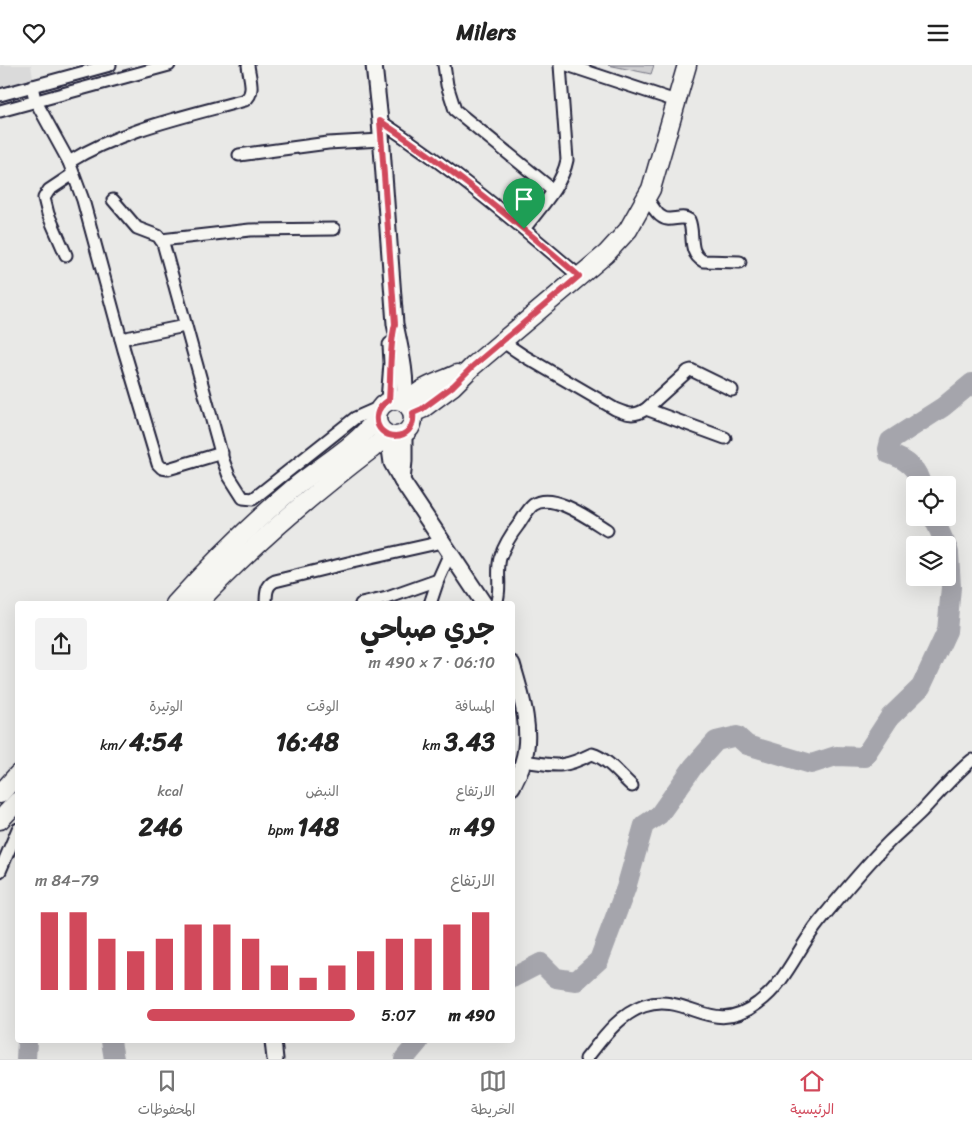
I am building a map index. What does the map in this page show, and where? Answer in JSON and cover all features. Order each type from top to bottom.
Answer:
[{"type":"main road","points":[[374,65],[395,324],[406,389],[394,416],[392,463],[482,601]]},
{"type":"main road","points":[[200,601],[232,567],[334,468],[359,439],[394,416],[413,396],[426,387],[473,366],[606,254],[628,230],[646,199],[661,157],[687,65]]},
{"type":"main road","points":[[178,601],[253,523],[295,487],[334,468]]},
{"type":"main road","points":[[515,674],[528,730],[524,761],[515,780]]},
{"type":"main road","points":[[0,794],[15,777]]},
{"type":"main road","points":[[0,820],[15,804]]},
{"type":"main road","points":[[273,1043],[276,1059]]},
{"type":"street","points":[[0,95],[110,65]]},
{"type":"street","points":[[0,111],[121,71],[170,65]]},
{"type":"street","points":[[69,162],[115,139],[245,101],[250,96],[251,90],[248,65]]},
{"type":"street","points":[[444,65],[446,85],[455,110],[553,190]]},
{"type":"street","points":[[524,229],[563,175],[567,161],[560,65]]},
{"type":"street","points":[[567,65],[676,101]]},
{"type":"street","points":[[32,86],[35,100],[69,162],[83,200],[158,464],[161,468],[168,469],[222,453]]},
{"type":"street","points":[[380,121],[454,173],[579,276]]},
{"type":"street","points":[[239,155],[328,143],[381,140]]},
{"type":"street","points":[[66,255],[48,214],[44,198],[49,190],[74,174]]},
{"type":"street","points":[[113,199],[137,228],[154,234],[164,243],[185,326],[229,476],[243,498],[250,499],[355,418],[394,416]]},
{"type":"street","points":[[646,199],[662,217],[669,219],[686,217],[689,220],[694,253],[700,260],[740,262]]},
{"type":"street","points":[[161,240],[250,230],[334,229]]},
{"type":"street","points":[[121,339],[185,326]]},
{"type":"street","points":[[503,342],[615,409],[635,415],[646,409],[685,372],[691,371],[732,390]]},
{"type":"street","points":[[646,409],[725,438]]},
{"type":"street","points":[[497,601],[500,559],[516,528],[534,505],[546,500],[559,504],[580,512],[607,531]]},
{"type":"street","points":[[266,601],[267,588],[270,583],[275,581],[348,563],[446,548],[431,601]]},
{"type":"street","points":[[374,601],[438,580]]},
{"type":"street","points":[[524,761],[556,766],[565,765],[592,754],[603,760],[632,786]]},
{"type":"street","points":[[586,1059],[616,1023],[642,1007],[656,1003],[674,1004],[696,1010],[711,1017],[725,1018],[739,1015],[759,1003],[784,975],[807,938],[845,891],[889,843],[972,760]]},
{"type":"street","points":[[0,871],[15,836]]},
{"type":"shaded area","points":[[0,65],[31,65],[33,79],[0,87]]},
{"type":"shaded area","points":[[608,65],[654,65],[651,74]]},
{"type":"waterway","points":[[918,476],[910,465],[889,454],[890,441],[943,407],[972,383]]},
{"type":"waterway","points":[[937,526],[942,536]]},
{"type":"waterway","points":[[515,976],[541,963],[556,978],[576,981],[599,960],[626,888],[644,825],[659,815],[693,767],[716,741],[737,736],[747,745],[811,764],[836,756],[864,757],[890,717],[921,687],[947,631],[951,586]]},
{"type":"waterway","points":[[26,1059],[27,1043]]},
{"type":"waterway","points":[[111,1043],[114,1059]]},
{"type":"waterway","points":[[404,1059],[417,1043]]},
{"type":"route","points":[[380,121],[454,173],[524,229],[579,276],[473,366],[453,386],[422,409],[413,413],[413,424],[408,432],[398,436],[384,433],[380,429],[377,418],[380,407],[389,400],[392,363],[391,341],[395,324],[380,121]]}]
